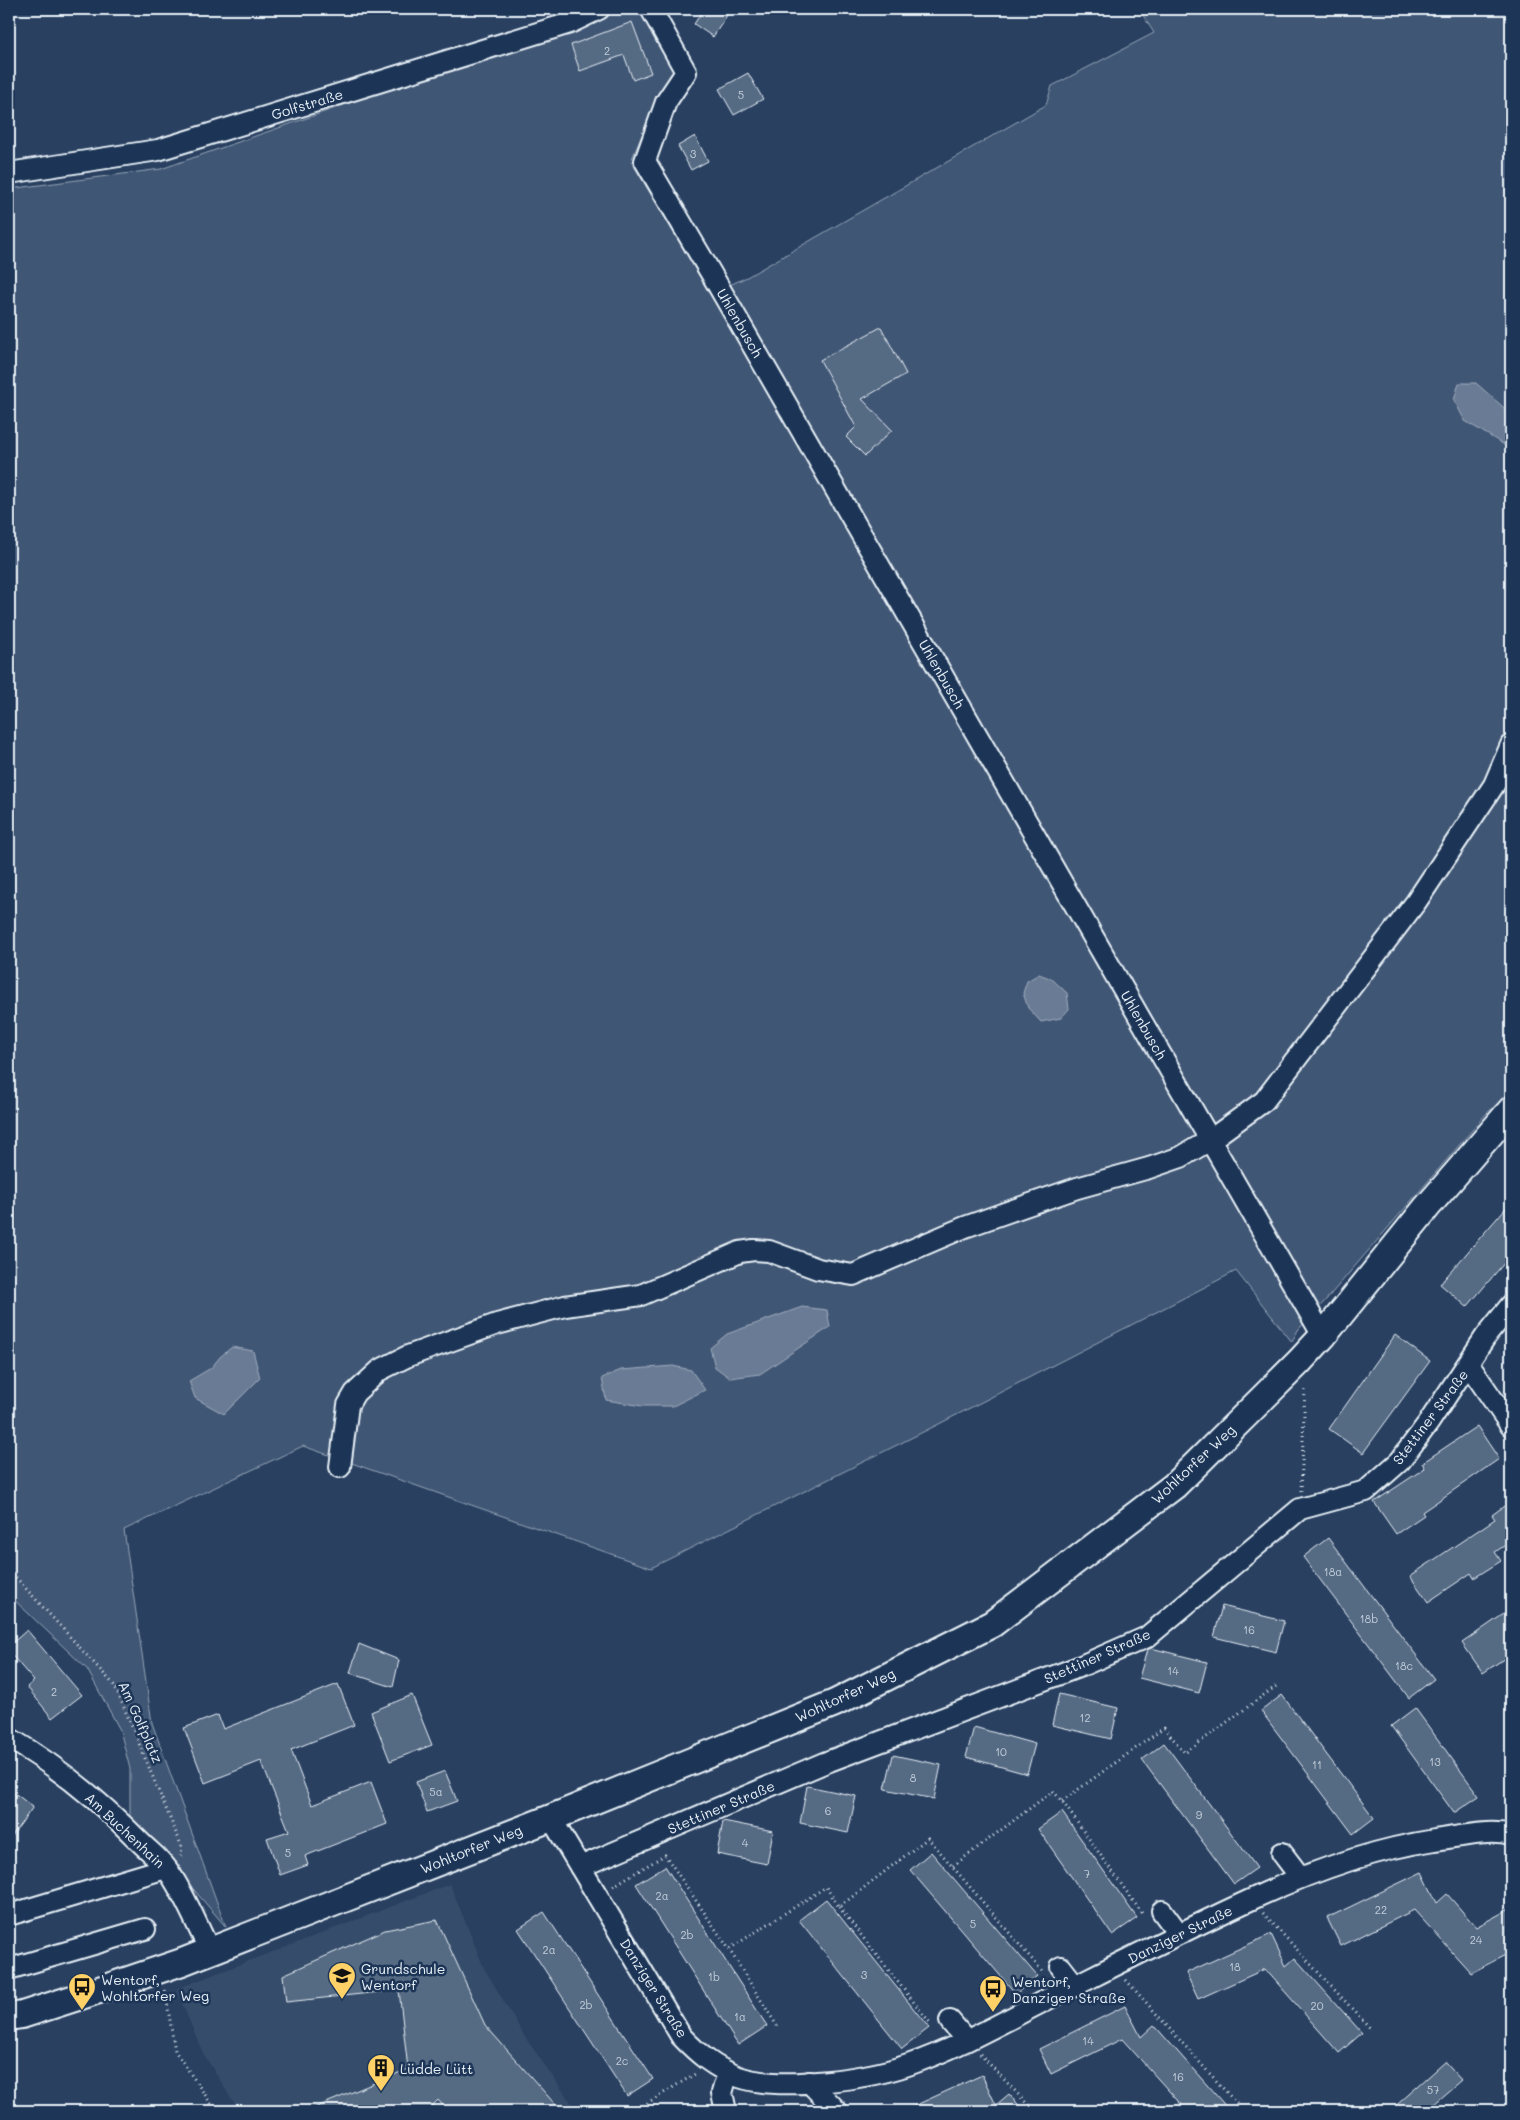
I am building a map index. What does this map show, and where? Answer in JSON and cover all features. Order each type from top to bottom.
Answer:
[{"type":"main road","name":"Wohltorfer Weg","points":[[9,2017],[22,2015],[182,1962],[550,1818],[835,1702],[992,1624],[1174,1486],[1323,1336],[1426,1207],[1511,1110]]},
{"type":"street","name":"Golfstraße","points":[[9,172],[158,150],[570,23],[599,9]]},
{"type":"street","name":"Uhlenbusch","points":[[651,9],[686,72],[666,102],[645,161],[1323,1336]]},
{"type":"street","points":[[340,1467],[348,1405],[355,1393],[380,1370],[408,1356],[505,1322],[565,1306],[641,1295],[740,1252],[754,1250],[769,1251],[818,1269],[853,1275],[965,1227],[1078,1188],[1150,1168],[1181,1157],[1210,1140],[1264,1101],[1416,902],[1494,785],[1511,745]]},
{"type":"street","name":"Stettiner Straße","points":[[580,1867],[824,1763],[1082,1666],[1147,1637],[1300,1509],[1366,1490],[1400,1460],[1469,1365],[1486,1336],[1511,1305]]},
{"type":"street","points":[[1469,1365],[1511,1426]]},
{"type":"street","name":"Am Buchenhain","points":[[9,1738],[41,1757],[95,1801],[122,1824],[166,1868],[178,1887],[210,1951]]},
{"type":"street","name":"Danziger Straße","points":[[550,1818],[681,2036],[699,2055],[720,2068],[741,2077],[772,2082],[832,2082],[907,2065],[958,2043],[1250,1900],[1301,1878],[1413,1838],[1511,1835]]},
{"type":"street","points":[[1282,1853],[1301,1878]]},
{"type":"street","points":[[9,1915],[166,1868]]},
{"type":"street","points":[[1162,1911],[1170,1938]]},
{"type":"street","points":[[9,1969],[145,1929]]},
{"type":"street","points":[[1061,1967],[1068,1989]]},
{"type":"street","points":[[950,2021],[958,2043]]},
{"type":"street","points":[[720,2068],[726,2111]]},
{"type":"street","points":[[809,2082],[837,2111]]},
{"type":"path","points":[[1300,1509],[1305,1383]]},
{"type":"path","name":"Am Golfplatz","points":[[9,1570],[115,1686],[182,1847],[178,1887]]},
{"type":"path","points":[[1062,1801],[1164,1728],[1185,1754],[1279,1684]]},
{"type":"path","points":[[952,1866],[1053,1792],[1170,1938]]},
{"type":"path","points":[[839,1907],[928,1838],[1068,1989]]},
{"type":"path","points":[[598,1895],[665,1855],[729,1949],[777,2026]]},
{"type":"path","points":[[729,1949],[826,1887],[839,1907],[958,2043],[1034,2111]]},
{"type":"path","points":[[1250,1900],[1370,2028]]},
{"type":"path","points":[[1113,1966],[1237,2104]]},
{"type":"path","points":[[165,1989],[175,2051],[216,2111]]},
{"type":"path","points":[[634,2111],[720,2068]]},
{"type":"shaded area","points":[[619,9],[639,9],[680,70],[654,106],[631,161],[710,294],[747,277],[1046,105],[1052,86],[1154,33],[1139,9],[1511,9],[1511,1091],[1486,1114],[1298,1330],[1292,1342],[1236,1271],[937,1425],[651,1568],[303,1446],[124,1530],[152,1723],[226,1927],[130,1816],[130,1769],[120,1730],[87,1669],[9,1595],[9,189],[161,169]]},
{"type":"shaded area","points":[[1459,383],[1476,383],[1511,414],[1511,449],[1465,421],[1454,400]]},
{"type":"shaded area","points":[[1039,974],[1052,979],[1067,993],[1069,1009],[1061,1018],[1041,1022],[1028,1008],[1023,993],[1027,981]]},
{"type":"shaded area","points":[[802,1307],[827,1310],[830,1327],[760,1374],[730,1378],[715,1367],[710,1348],[727,1334]]},
{"type":"shaded area","points":[[232,1347],[253,1351],[260,1378],[224,1414],[195,1398],[189,1381],[211,1368]]},
{"type":"shaded area","points":[[673,1366],[691,1370],[705,1390],[673,1406],[642,1406],[606,1400],[602,1378],[621,1370]]},
{"type":"shaded area","name":"Grundschule Wentorf","points":[[450,1884],[484,1968],[525,2037],[577,2111],[239,2111],[203,2053],[176,1989]]},
{"type":"building","points":[[704,9],[731,9],[713,37],[694,24]]},
{"type":"building","points":[[632,22],[651,73],[633,80],[624,55],[580,71],[571,45]]},
{"type":"building","points":[[748,73],[763,99],[734,115],[719,89]]},
{"type":"building","points":[[695,136],[708,161],[691,170],[678,146]]},
{"type":"building","points":[[881,327],[906,374],[862,399],[892,430],[865,456],[846,437],[856,427],[820,360]]},
{"type":"building","points":[[1511,1202],[1511,1255],[1467,1307],[1440,1284]]},
{"type":"building","points":[[1395,1335],[1430,1361],[1363,1453],[1329,1429]]},
{"type":"building","points":[[1477,1426],[1499,1459],[1422,1512],[1424,1515],[1396,1534],[1374,1502],[1425,1468],[1422,1463]]},
{"type":"building","points":[[1511,1501],[1511,1543],[1495,1552],[1501,1561],[1474,1578],[1471,1573],[1428,1602],[1410,1576],[1495,1519],[1492,1515]]},
{"type":"building","points":[[1328,1538],[1434,1679],[1409,1698],[1303,1557]]},
{"type":"building","points":[[1222,1606],[1284,1621],[1276,1652],[1214,1637]]},
{"type":"building","points":[[1511,1609],[1511,1654],[1483,1673],[1462,1643]]},
{"type":"building","points":[[27,1630],[82,1695],[52,1718],[27,1687],[34,1681],[9,1652],[9,1646]]},
{"type":"building","points":[[359,1644],[399,1660],[393,1687],[350,1673]]},
{"type":"building","points":[[1151,1648],[1207,1662],[1199,1693],[1139,1678],[1147,1650]]},
{"type":"building","points":[[338,1684],[354,1725],[291,1750],[312,1805],[371,1782],[387,1824],[305,1856],[308,1865],[280,1875],[267,1838],[289,1831],[261,1761],[205,1783],[184,1728],[218,1715],[223,1729]]},
{"type":"building","points":[[1059,1694],[1118,1708],[1111,1739],[1052,1725]]},
{"type":"building","points":[[412,1695],[432,1745],[390,1761],[371,1712]]},
{"type":"building","points":[[1282,1695],[1374,1818],[1353,1834],[1261,1711]]},
{"type":"building","points":[[1415,1708],[1479,1796],[1454,1813],[1391,1726]]},
{"type":"building","points":[[974,1727],[1035,1744],[1027,1774],[966,1757]]},
{"type":"building","points":[[1164,1743],[1257,1868],[1234,1884],[1142,1760]]},
{"type":"building","points":[[893,1755],[941,1765],[934,1799],[885,1789]]},
{"type":"building","points":[[445,1771],[457,1801],[427,1812],[416,1782]]},
{"type":"building","points":[[807,1786],[856,1796],[848,1833],[800,1823]]},
{"type":"building","points":[[9,1789],[33,1807],[9,1840]]},
{"type":"building","points":[[1062,1812],[1137,1918],[1112,1935],[1038,1829]]},
{"type":"building","points":[[723,1821],[773,1831],[767,1864],[717,1854]]},
{"type":"building","points":[[931,1852],[1037,1976],[1016,1994],[910,1870]]},
{"type":"building","points":[[665,1866],[767,2026],[738,2045],[636,1884]]},
{"type":"building","points":[[1422,1872],[1437,1903],[1447,1894],[1476,1927],[1511,1908],[1511,1952],[1471,1973],[1414,1910],[1341,1946],[1327,1918]]},
{"type":"building","points":[[826,1899],[929,2028],[902,2049],[799,1920]]},
{"type":"building","points":[[544,1912],[653,2079],[627,2096],[518,1929]]},
{"type":"building","points":[[437,1920],[485,2025],[561,2111],[448,2111],[438,2100],[427,2111],[307,2111],[408,2069],[399,1990],[286,2002],[283,1975],[385,1930]]},
{"type":"building","points":[[1271,1934],[1286,1966],[1295,1958],[1362,2033],[1339,2053],[1265,1969],[1198,1999],[1186,1973]]},
{"type":"building","points":[[1125,2006],[1141,2037],[1154,2025],[1230,2111],[1187,2111],[1122,2039],[1051,2074],[1039,2049]]},
{"type":"building","points":[[1445,2062],[1461,2080],[1425,2111],[1390,2111]]},
{"type":"building","points":[[982,2075],[996,2105],[1009,2094],[1024,2111],[903,2111]]},
{"type":"place","name":"Grundschule Wentorf","points":[[342,2000]]},
{"type":"place","name":"Wentorf, Wohltorfer Weg","points":[[82,2011]]},
{"type":"place","name":"Wentorf, Danziger Straße","points":[[993,2013]]},
{"type":"place","name":"Lüdde Lütt","points":[[381,2092]]}]
